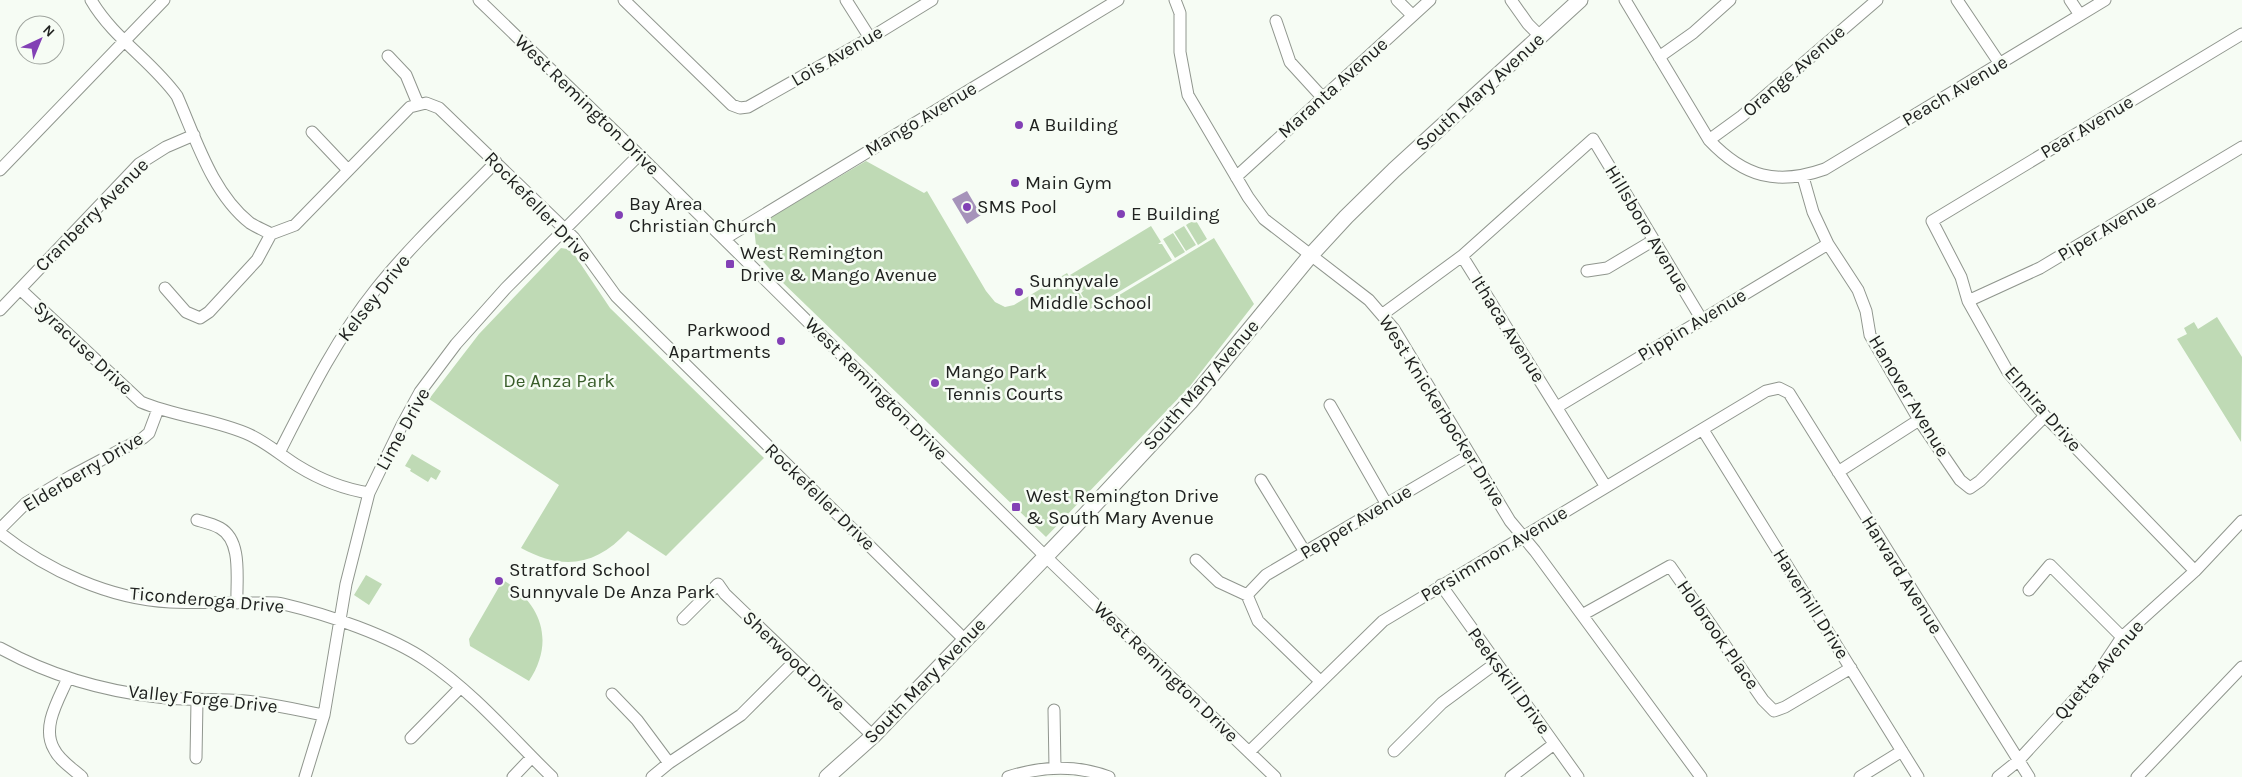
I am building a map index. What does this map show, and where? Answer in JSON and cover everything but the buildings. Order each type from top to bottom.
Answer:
[{"type":"main road","name":"South Mary Avenue","points":[[827,777],[873,736],[1190,402],[1310,256],[1394,170],[1580,0]]},
{"type":"street","points":[[91,0],[102,17],[177,96],[194,135],[225,196],[251,223],[271,234]]},
{"type":"street","points":[[0,170],[164,0]]},
{"type":"street","name":"West Remington Drive","points":[[478,0],[639,155],[1045,556],[1275,777]]},
{"type":"street","name":"Lois Avenue","points":[[624,0],[732,105],[740,108],[748,107],[870,38],[932,0]]},
{"type":"street","points":[[846,0],[870,38]]},
{"type":"street","name":"Mango Avenue","points":[[724,239],[1118,0]]},
{"type":"street","name":"West Knickerbocker Drive","points":[[1175,0],[1180,14],[1180,52],[1188,95],[1248,198],[1264,219],[1369,300],[1383,314],[1394,329],[1510,521],[1701,777]]},
{"type":"street","points":[[1397,0],[1412,16]]},
{"type":"street","name":"Maranta Avenue","points":[[1236,176],[1430,0]]},
{"type":"street","points":[[1511,0],[1528,24],[1541,36]]},
{"type":"street","points":[[1625,0],[1709,140],[1725,157],[1743,168],[1760,174],[1803,176]]},
{"type":"street","points":[[1659,57],[1693,33],[1730,0]]},
{"type":"street","name":"Orange Avenue","points":[[1709,140],[1742,116],[1877,0]]},
{"type":"street","points":[[1957,0],[2000,64]]},
{"type":"street","points":[[2070,0],[2080,15]]},
{"type":"street","name":"Peach Avenue","points":[[1803,176],[1825,169],[2105,0]]},
{"type":"street","points":[[1276,21],[1290,62],[1322,97]]},
{"type":"street","name":"Pear Avenue","points":[[1932,221],[2242,34]]},
{"type":"street","points":[[165,288],[186,312],[200,318],[209,312],[257,260],[271,234],[295,225],[402,114],[418,104],[406,75],[388,56]]},
{"type":"street","name":"Rockefeller Drive","points":[[418,104],[426,103],[439,108],[496,162],[565,230],[589,258],[616,296],[965,640]]},
{"type":"street","points":[[312,132],[348,170]]},
{"type":"street","name":"Cranberry Avenue","points":[[0,310],[139,164],[166,147],[194,135]]},
{"type":"street","name":"Hillsboro Avenue","points":[[1462,256],[1593,139],[1702,320]]},
{"type":"street","name":"Piper Avenue","points":[[1968,302],[2040,268],[2242,147]]},
{"type":"street","name":"Lime Drive","points":[[305,777],[324,715],[346,584],[369,493],[402,425],[425,385],[456,344],[506,288],[639,155]]},
{"type":"street","name":"Kelsey Drive","points":[[279,453],[322,369],[376,289],[398,263],[496,162]]},
{"type":"street","name":"Hanover Avenue","points":[[1803,176],[1813,212],[1828,244],[1858,290],[1866,311],[1870,335],[1919,420],[1960,480],[1970,488],[2044,416]]},
{"type":"street","name":"Elmira Drive","points":[[1932,221],[1961,277],[1968,302],[2008,372],[2044,416],[2194,571]]},
{"type":"street","points":[[1587,271],[1607,268],[1654,240]]},
{"type":"street","name":"Pippin Avenue","points":[[1557,406],[1828,244]]},
{"type":"street","name":"Ithaca Avenue","points":[[1383,314],[1462,256],[1606,487]]},
{"type":"street","name":"Syracuse Drive","points":[[20,289],[126,391],[141,402],[158,409],[222,423],[252,436],[322,478],[353,490],[369,493]]},
{"type":"street","name":"Harvard Avenue","points":[[1766,391],[1779,388],[1789,393],[2029,777]]},
{"type":"street","name":"Persimmon Avenue","points":[[1249,752],[1383,621],[1522,535],[1703,430],[1766,391]]},
{"type":"street","points":[[1330,405],[1386,503]]},
{"type":"street","name":"Elderberry Drive","points":[[0,529],[26,503],[71,476],[143,438],[149,433],[158,409]]},
{"type":"street","points":[[1838,472],[1919,420]]},
{"type":"street","name":"Haverhill Drive","points":[[1703,430],[1918,777]]},
{"type":"street","name":"Pepper Avenue","points":[[1247,595],[1266,575],[1470,455]]},
{"type":"street","points":[[1261,480],[1305,552]]},
{"type":"street","points":[[197,520],[220,528],[230,536],[235,547],[237,603]]},
{"type":"street","name":"Quetta Avenue","points":[[1998,777],[2018,761],[2096,676],[2122,637],[2194,571],[2242,521]]},
{"type":"street","name":"Ticonderoga Drive","points":[[0,533],[46,564],[79,580],[122,594],[167,602],[282,604],[372,633],[413,652],[435,667],[460,688],[552,777]]},
{"type":"street","points":[[1196,560],[1220,582],[1247,595],[1258,620],[1320,682]]},
{"type":"street","points":[[2029,590],[2050,565],[2122,637]]},
{"type":"street","name":"Holbrook Place","points":[[1582,615],[1670,566],[1763,700],[1774,711],[1851,668]]},
{"type":"street","name":"Sherwood Drive","points":[[682,619],[718,584],[726,594],[873,736]]},
{"type":"street","name":"Peekskill Drive","points":[[1441,585],[1578,777]]},
{"type":"street","name":"Valley Forge Drive","points":[[0,648],[35,666],[68,678],[124,692],[197,701],[243,701],[324,715]]},
{"type":"street","points":[[652,777],[668,763],[741,715],[795,661]]},
{"type":"street","points":[[1394,751],[1442,703],[1496,663]]},
{"type":"street","points":[[2137,777],[2242,667]]},
{"type":"street","points":[[68,678],[49,724],[49,737],[54,750],[82,777]]},
{"type":"street","points":[[411,738],[460,688]]},
{"type":"street","points":[[612,694],[637,720],[668,763]]},
{"type":"street","points":[[196,758],[197,701]]},
{"type":"street","points":[[1054,710],[1055,767]]},
{"type":"street","points":[[1511,777],[1554,744]]},
{"type":"street","points":[[1860,777],[1902,751]]},
{"type":"street","points":[[513,777],[532,757]]},
{"type":"street","points":[[1008,777],[1039,768],[1055,767],[1082,770],[1108,777]]},
{"type":"green space","name":"Sunnyvale Middle School","points":[[866,161],[924,193],[927,191],[986,291],[995,302],[1005,307],[1014,305],[1067,273],[1091,312],[1214,238],[1254,304],[1190,386],[1046,537],[779,279],[757,255],[754,227]]},
{"type":"green space","points":[[1195,219],[1207,239],[1198,245],[1186,225]]},
{"type":"green space","points":[[1151,226],[1161,242],[1158,244],[1162,244],[1172,260],[1090,309],[1081,293],[1084,290],[1080,291],[1070,275]]},
{"type":"green space","points":[[1184,226],[1196,245],[1186,251],[1174,232]]},
{"type":"green space","points":[[1173,233],[1185,252],[1175,258],[1163,239]]},
{"type":"green space","name":"De Anza Park","points":[[561,248],[567,249],[574,254],[610,308],[764,458],[666,556],[628,531],[604,552],[578,561],[551,560],[521,548],[559,485],[429,399],[479,334]]},
{"type":"green space","points":[[2217,317],[2242,357],[2241,442],[2177,339],[2187,334],[2184,328],[2194,322],[2198,329]]},
{"type":"green space","points":[[412,454],[441,471],[436,480],[431,477],[428,482],[405,466]]},
{"type":"green space","points":[[366,575],[382,584],[369,605],[354,595]]},
{"type":"green space","points":[[503,580],[527,600],[540,624],[541,652],[537,666],[529,681],[470,646],[469,639]]},
{"type":"shaded area","name":"SMS Pool","points":[[967,191],[981,215],[967,224],[952,199]]},
{"type":"place","name":"A Building","points":[[1019,125]]},
{"type":"place","name":"Main Gym","points":[[1015,183]]},
{"type":"place","name":"SMS Pool","points":[[967,207]]},
{"type":"place","name":"E Building","points":[[1121,214]]},
{"type":"place","name":"Bay Area Christian Church","points":[[619,215]]},
{"type":"place","name":"West Remington Drive & Mango Avenue","points":[[730,264]]},
{"type":"place","name":"Sunnyvale Middle School","points":[[1019,292]]},
{"type":"place","name":"Parkwood Apartments","points":[[781,341]]},
{"type":"place","name":"Mango Park Tennis Courts","points":[[935,383]]},
{"type":"place","name":"West Remington Drive & South Mary Avenue","points":[[1016,507]]},
{"type":"place","name":"Stratford School Sunnyvale De Anza Park","points":[[499,581]]}]
